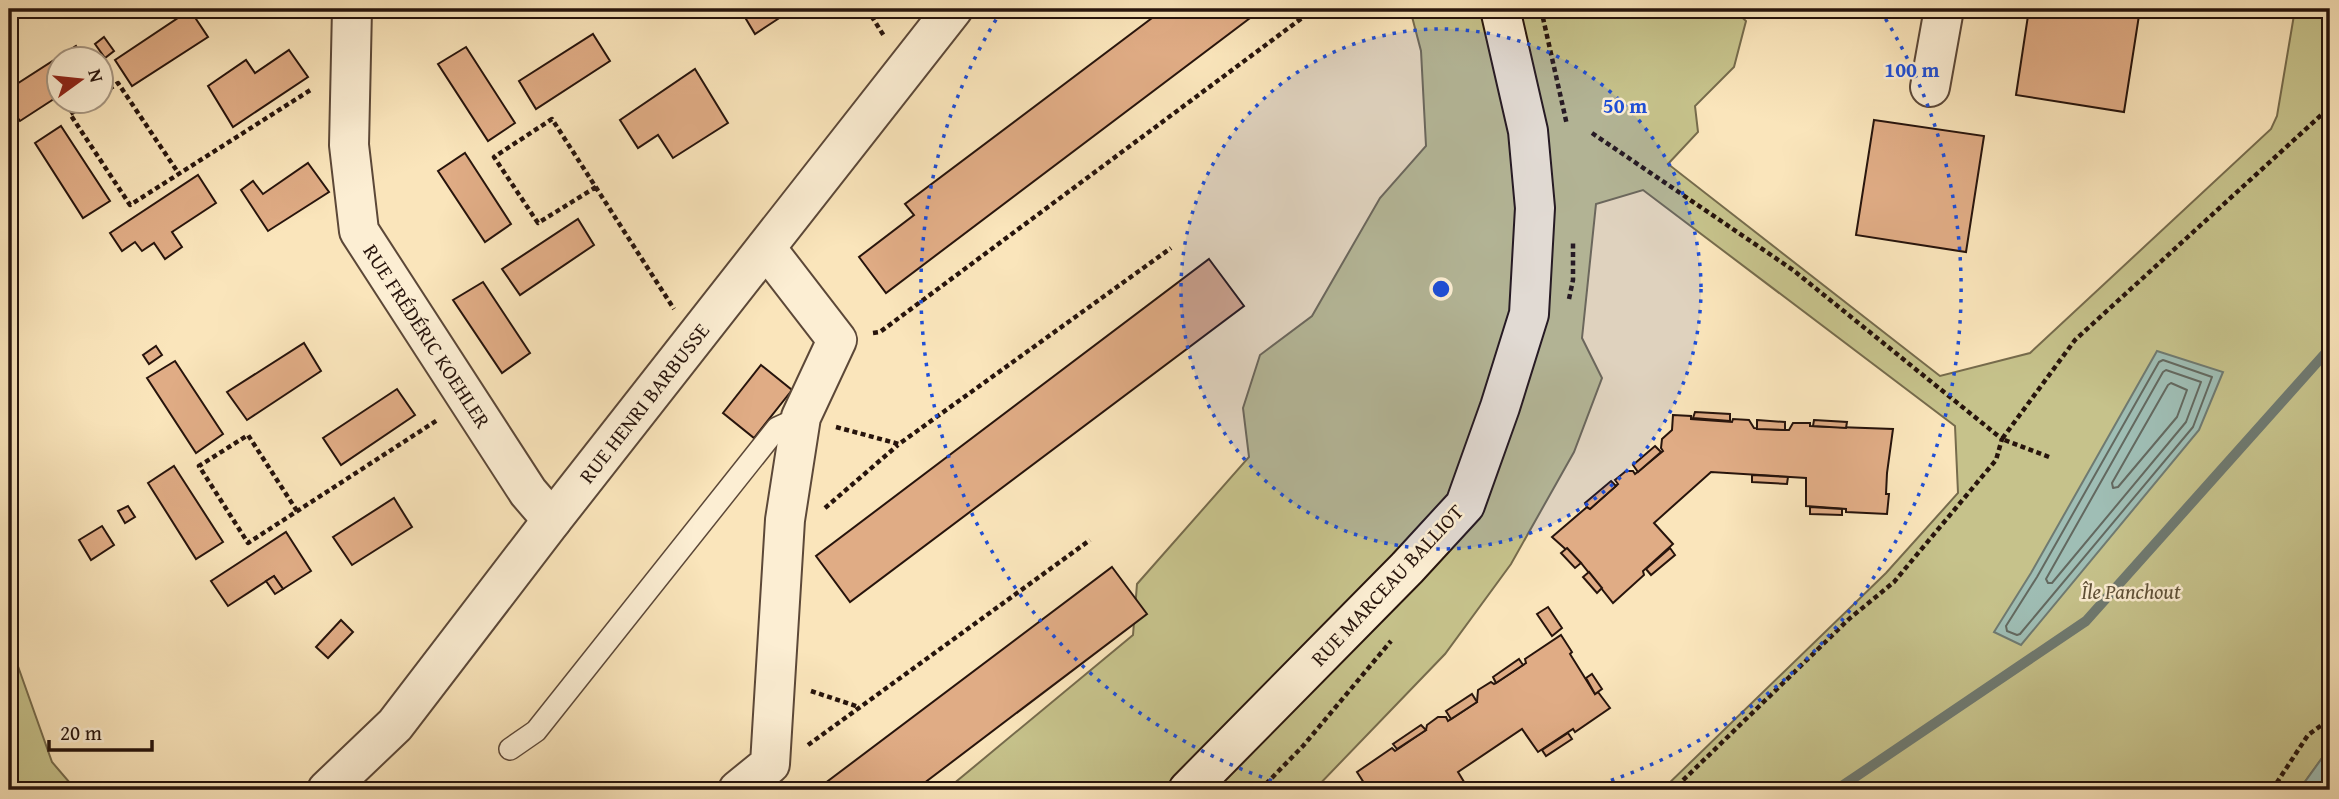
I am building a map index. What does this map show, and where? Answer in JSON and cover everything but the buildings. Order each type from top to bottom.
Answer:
[{"type":"street","name":"RUE FRÉDÉRIC KOEHLER","points":[[352,9],[349,145],[359,231],[528,492],[552,520]]},
{"type":"street","name":"RUE HENRI BARBUSSE","points":[[327,790],[395,725],[552,520],[953,9]]},
{"type":"street","name":"RUE MARCEAU BALLIOT","points":[[1188,790],[1407,568],[1465,505],[1529,314],[1535,208],[1528,131],[1500,9]]},
{"type":"street","name":"RUE MARCEAU BALLIOT","points":[[1213,790],[1423,579],[1484,513],[1522,425],[1550,323],[1560,228],[1549,131],[1526,9]]},
{"type":"street","points":[[1930,87],[1944,9]]},
{"type":"street","points":[[738,790],[770,764],[785,520],[801,418],[837,340],[766,248]]},
{"type":"lane","points":[[510,749],[536,731],[777,428],[801,418]]},
{"type":"path","points":[[837,340],[880,332],[1302,18]]},
{"type":"path","points":[[71,116],[130,205],[351,64]]},
{"type":"path","points":[[116,84],[118,83],[179,174]]},
{"type":"path","points":[[1673,790],[1849,619],[1894,582],[1996,460],[2002,439],[2075,340],[2330,107]]},
{"type":"path","points":[[596,187],[538,223],[494,157],[552,118],[596,187],[693,340]]},
{"type":"path","points":[[1592,133],[1793,270],[2002,439],[2049,457]]},
{"type":"path","points":[[785,520],[818,514],[899,444],[1171,248]]},
{"type":"path","points":[[297,511],[248,435],[199,466],[248,543],[469,400]]},
{"type":"path","points":[[801,418],[899,444]]},
{"type":"path","points":[[770,764],[797,753],[1090,540]]},
{"type":"path","points":[[776,672],[812,692],[860,707]]},
{"type":"path","points":[[2272,790],[2308,735],[2330,719]]},
{"type":"green space","name":"Île Panchout","points":[[1410,9],[1733,9],[1746,21],[1734,67],[1695,106],[1698,132],[1668,164],[1940,376],[2030,353],[2271,129],[2277,116],[2295,9],[2330,9],[2330,747],[2299,790],[1662,790],[1886,573],[1958,493],[1955,426],[1643,190],[1596,204],[1582,338],[1602,378],[1574,452],[1511,564],[1445,654],[1314,790],[946,790],[1133,635],[1137,584],[1249,457],[1243,408],[1260,355],[1312,316],[1380,198],[1426,146],[1421,51]]},
{"type":"green space","points":[[9,641],[52,762],[76,790],[9,790]]},
{"type":"water","points":[[2157,351],[2223,372],[2199,430],[2021,645],[1994,632],[2031,573]]},
{"type":"water","points":[[2330,747],[2330,790],[2299,790]]},
{"type":"waterway","points":[[1836,790],[2086,621],[2330,348]]}]
